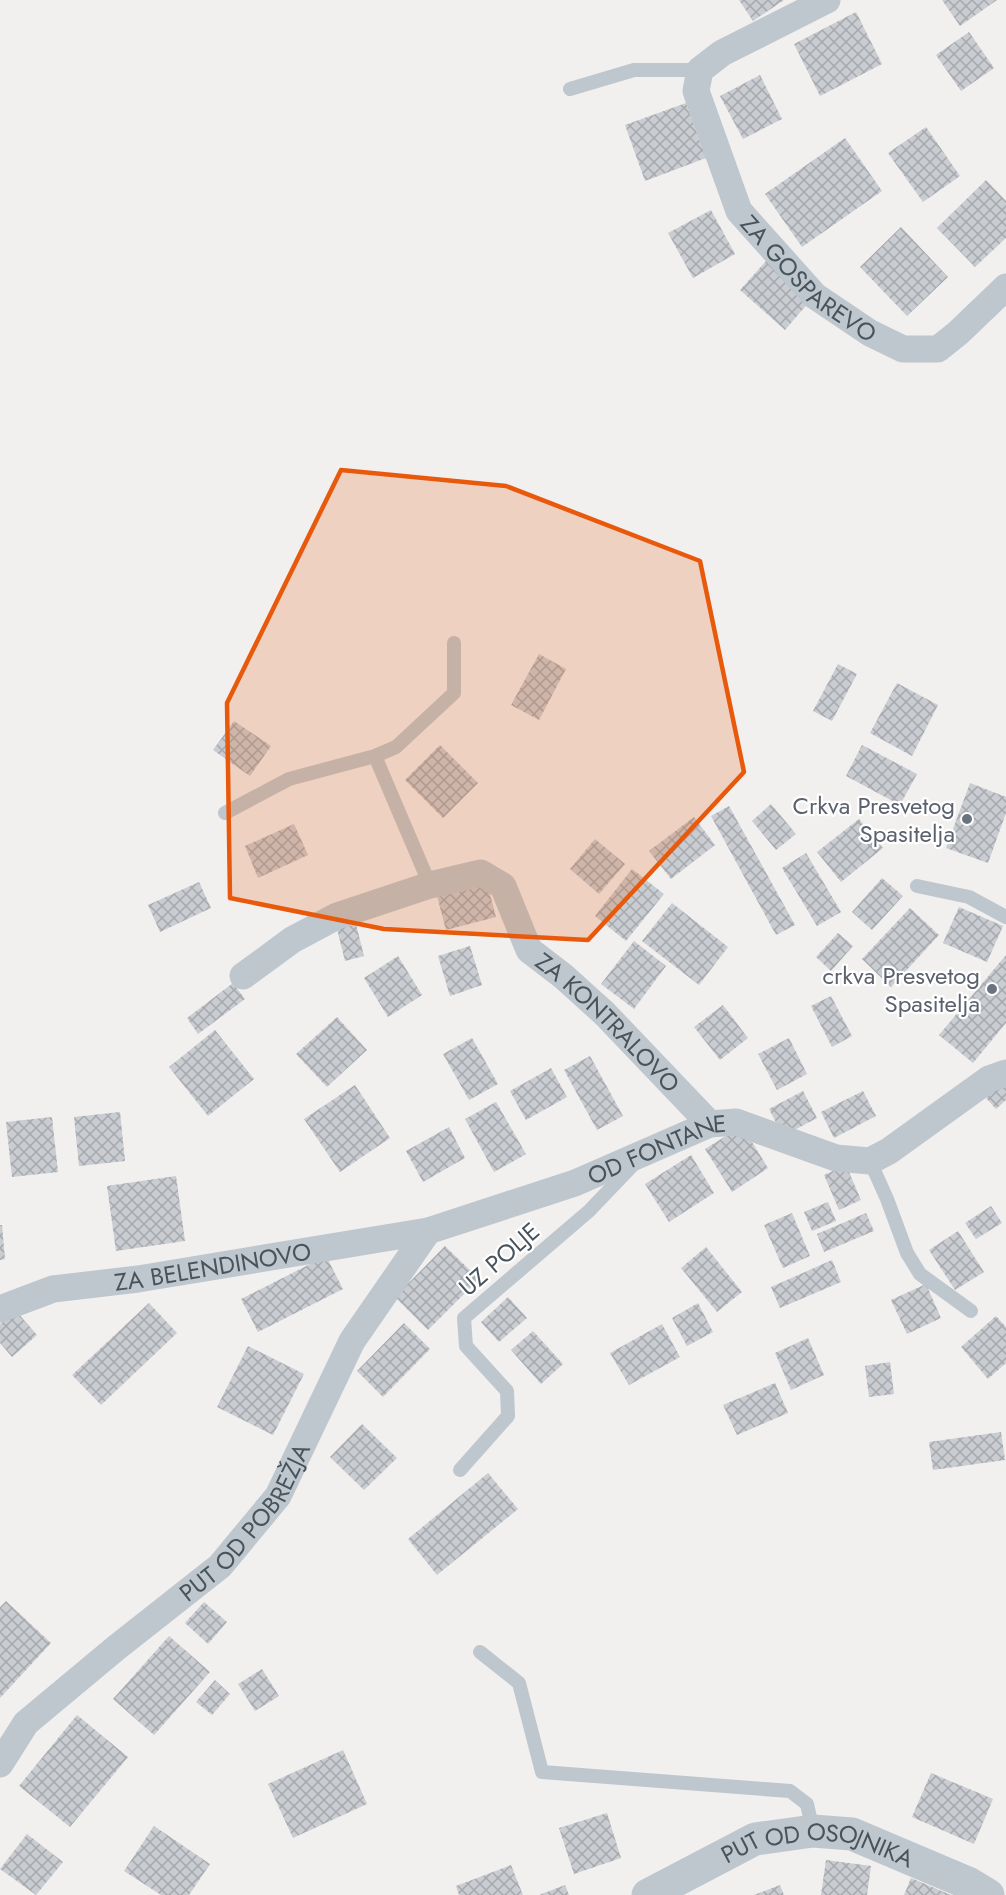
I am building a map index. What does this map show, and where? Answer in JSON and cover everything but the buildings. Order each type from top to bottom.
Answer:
[{"type":"street","points":[[700,70],[722,53],[827,0]]},
{"type":"street","name":"ZA GOSPAREVO","points":[[700,70],[696,91],[739,211],[815,296],[870,333],[903,349],[938,349],[1006,287]]},
{"type":"street","name":"ZA KONTRALOVO","points":[[243,976],[292,940],[337,916],[430,885],[481,873],[502,886],[515,911],[529,950],[563,976],[604,1013],[710,1124]]},
{"type":"street","points":[[870,1161],[889,1152],[989,1079],[1006,1073]]},
{"type":"street","name":"OD FONTANE","points":[[428,1231],[575,1183],[710,1124],[736,1122],[837,1158],[870,1161]]},
{"type":"street","name":"ZA BELENDINOVO","points":[[0,1309],[53,1289],[161,1276],[428,1231]]},
{"type":"street","name":"PUT OD POBREŽJA","points":[[0,1764],[26,1723],[220,1566],[278,1496],[352,1341],[428,1231]]},
{"type":"street","name":"PUT OD OSOJNIKA","points":[[648,1895],[755,1839],[813,1831],[852,1834],[970,1884],[988,1895]]},
{"type":"lane","points":[[570,89],[634,70],[700,70]]},
{"type":"lane","points":[[225,813],[289,779],[375,756],[396,747],[454,693],[454,643]]},
{"type":"lane","points":[[375,756],[430,885]]},
{"type":"lane","points":[[916,886],[969,897],[1006,916]]},
{"type":"lane","name":"UZ POLJE","points":[[460,1470],[508,1416],[507,1391],[466,1346],[464,1318],[589,1211],[645,1153]]},
{"type":"lane","points":[[870,1161],[907,1253],[920,1274],[971,1311]]},
{"type":"lane","points":[[480,1652],[519,1683],[542,1772],[790,1791],[807,1804],[813,1831]]},
{"type":"highlighted area","points":[[341,470],[506,486],[700,561],[744,772],[588,940],[384,929],[230,898],[227,703]]},
{"type":"place","name":"Crkva Presvetog Spasitelja","points":[[967,819]]},
{"type":"place","name":"crkva Presvetog Spasitelja","points":[[992,989]]}]
